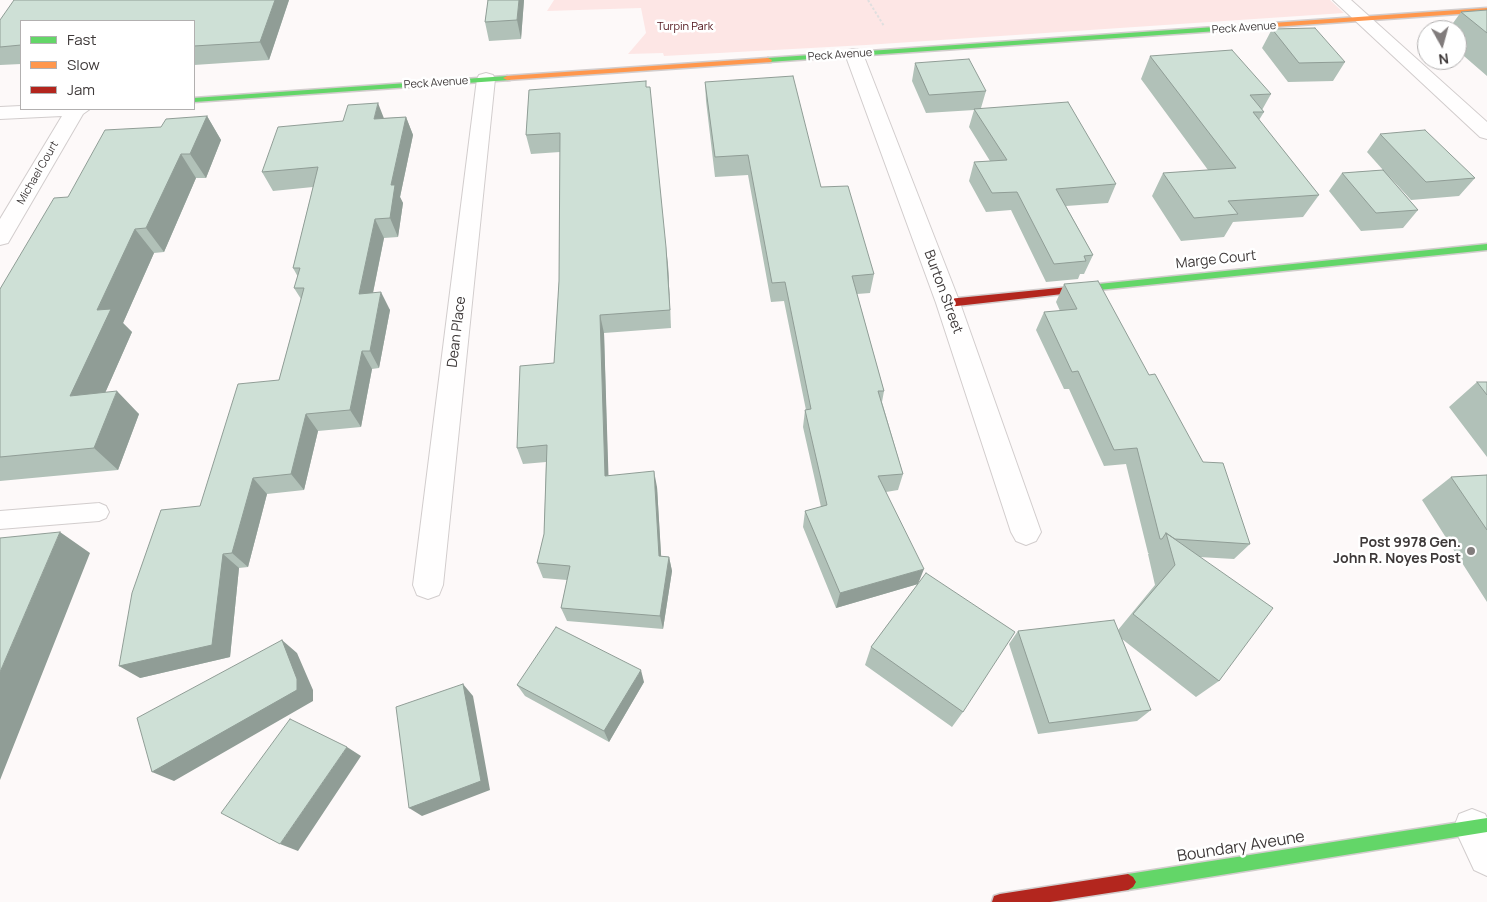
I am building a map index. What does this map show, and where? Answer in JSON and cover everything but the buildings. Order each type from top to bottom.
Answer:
[{"type":"street","points":[[1341,0],[1487,133]]},
{"type":"street","name":"Peck Avenue","points":[[195,100],[1364,21],[1487,10]]},
{"type":"street","name":"Burton Street","points":[[854,54],[948,303],[1026,532]]},
{"type":"street","name":"Dean Place","points":[[428,585],[486,79]]},
{"type":"street","points":[[0,113],[57,110]]},
{"type":"street","name":"Michael Court","points":[[0,238],[75,110]]},
{"type":"street","name":"Marge Court","points":[[948,303],[1487,247]]},
{"type":"street","name":"Boundary Aveune","points":[[1000,902],[1482,836]]},
{"type":"lane","points":[[0,520],[99,512]]},
{"type":"path","points":[[868,0],[888,34]]},
{"type":"green space","name":"Turpin Park","points":[[554,0],[1330,0],[1344,13],[866,45],[664,56],[663,53],[628,54],[646,33],[641,8],[547,11]]},
{"type":"traffic: fast","points":[[768,60],[1258,26]]},
{"type":"traffic: fast","points":[[195,100],[507,78]]},
{"type":"traffic: fast","points":[[1089,288],[1487,247]]},
{"type":"traffic: fast","points":[[1128,882],[1487,825]]},
{"type":"traffic: slow","points":[[1258,26],[1487,10]]},
{"type":"traffic: slow","points":[[507,78],[768,60]]},
{"type":"traffic: jam","points":[[948,303],[1089,288]]},
{"type":"traffic: jam","points":[[1000,902],[1128,882]]},
{"type":"place","name":"Post 9978 Gen. John R. Noyes Post","points":[[1471,551]]}]
